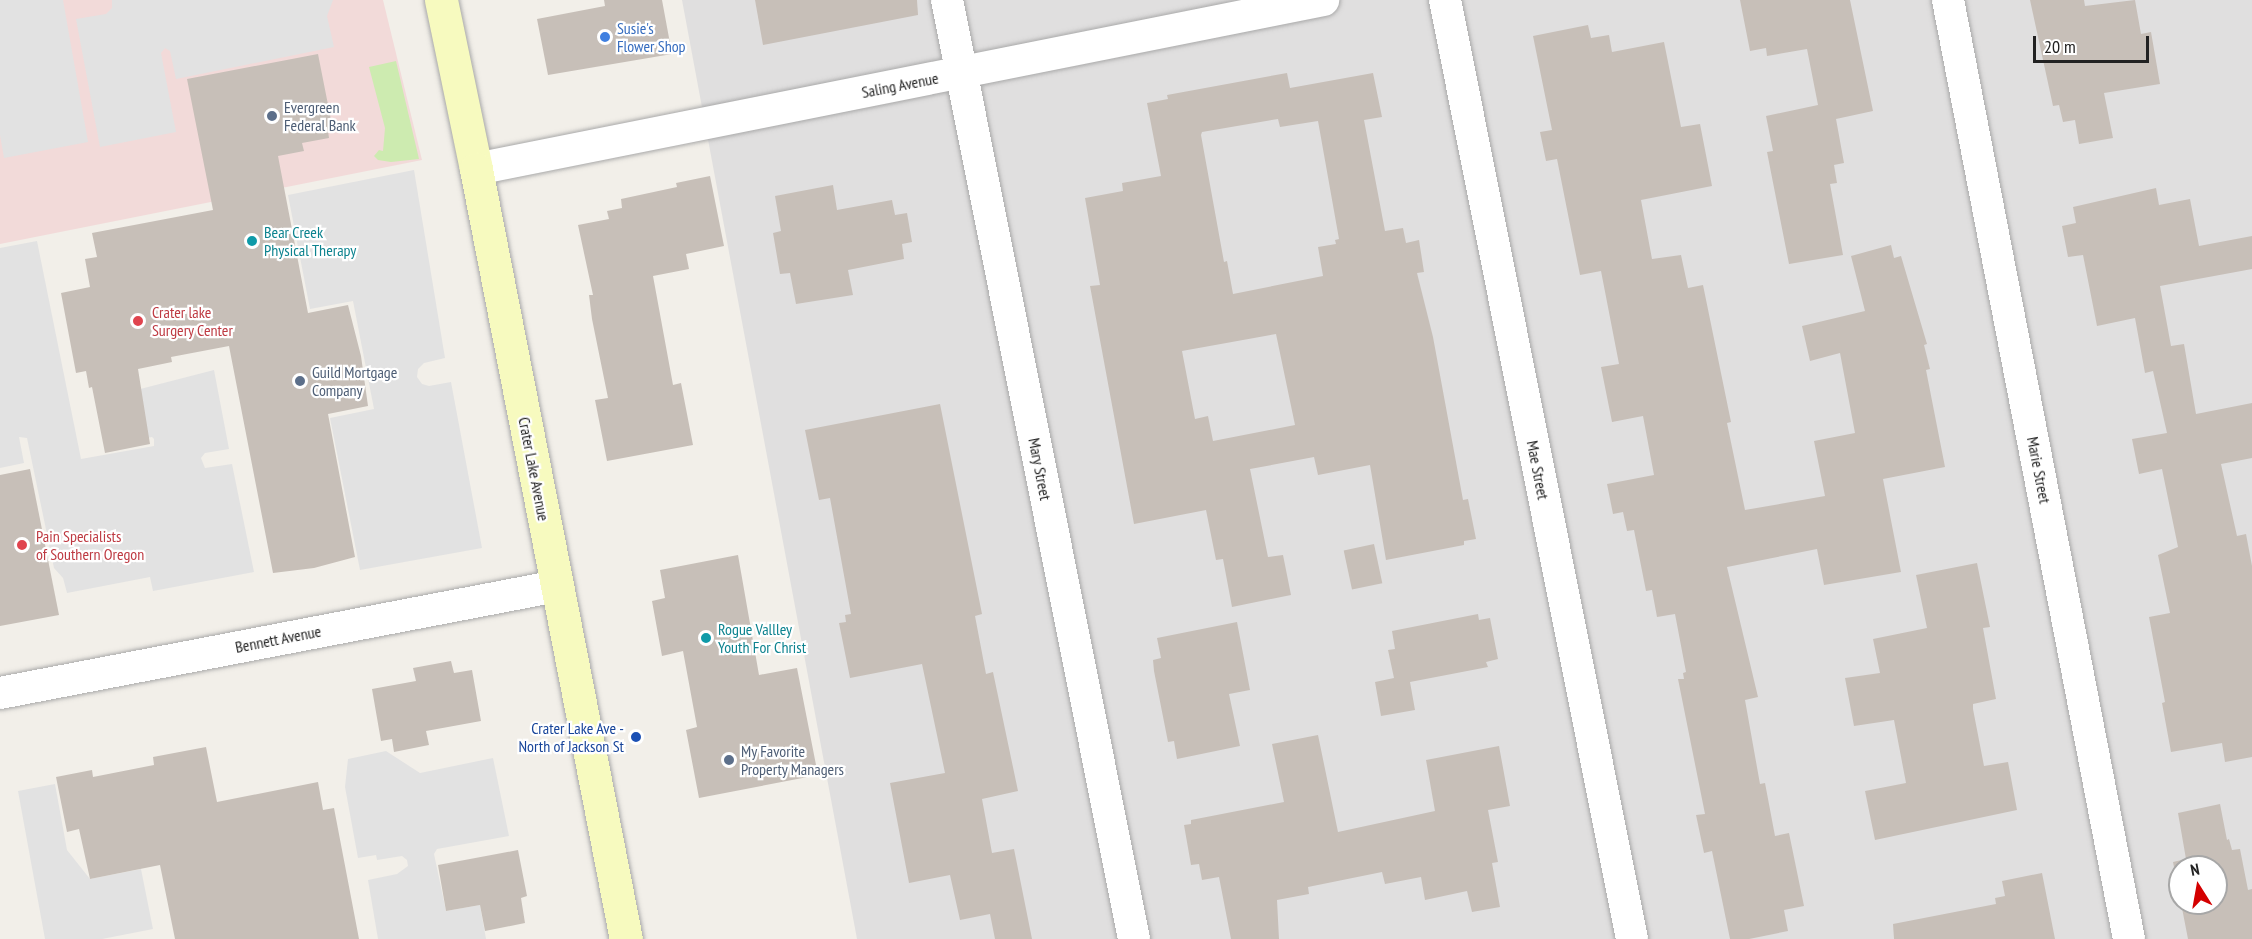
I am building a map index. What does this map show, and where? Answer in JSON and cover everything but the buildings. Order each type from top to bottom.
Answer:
[{"type":"main road","name":"Crater Lake Avenue","points":[[441,0],[626,939]]},
{"type":"street","name":"Mary Street","points":[[947,0],[1134,939]]},
{"type":"street","name":"Saling Avenue","points":[[476,169],[1323,0]]},
{"type":"street","name":"Mae Street","points":[[1445,0],[1632,939]]},
{"type":"street","name":"Marie Street","points":[[1948,0],[2129,939]]},
{"type":"street","name":"Bennett Avenue","points":[[0,693],[557,586]]},
{"type":"shaded area","points":[[0,0],[383,0],[422,160],[0,244]]},
{"type":"shaded area","points":[[0,0],[63,0],[88,142],[4,158],[0,135]]},
{"type":"shaded area","points":[[112,0],[333,0],[327,16],[334,47],[176,79],[170,51],[165,48],[161,53],[176,132],[100,147],[76,19],[106,14],[112,8]]},
{"type":"shaded area","points":[[682,0],[2252,0],[2252,939],[857,939]]},
{"type":"shaded area","points":[[414,170],[445,358],[424,363],[418,369],[417,377],[422,384],[429,386],[451,382],[482,548],[360,570],[330,418],[374,409],[353,301],[310,309],[288,195]]},
{"type":"shaded area","points":[[37,241],[81,459],[154,446],[152,437],[126,442],[117,395],[214,370],[229,449],[205,453],[201,458],[205,468],[232,464],[254,572],[153,591],[150,577],[67,593],[63,578],[54,568],[27,438],[19,437],[24,463],[0,468],[0,248]]},
{"type":"shaded area","points":[[386,751],[420,773],[493,758],[509,836],[437,849],[434,854],[446,911],[480,905],[486,939],[378,939],[368,880],[397,874],[408,866],[407,860],[402,856],[377,860],[376,855],[358,858],[345,787],[348,759]]},
{"type":"shaded area","points":[[55,784],[67,850],[90,879],[141,869],[153,929],[102,939],[45,939],[18,791]]},
{"type":"green space","points":[[396,61],[419,159],[391,162],[378,160],[374,156],[379,150],[383,151],[385,128],[369,67]]},
{"type":"place","name":"Susie's Flower Shop","points":[[605,37]]},
{"type":"place","name":"Evergreen Federal Bank","points":[[272,116]]},
{"type":"place","name":"Bear Creek Physical Therapy","points":[[252,241]]},
{"type":"place","name":"Crater lake Surgery Center","points":[[138,321]]},
{"type":"place","name":"Guild Mortgage Company","points":[[300,381]]},
{"type":"place","name":"Pain Specialists of Southern Oregon","points":[[22,545]]},
{"type":"place","name":"Rogue Vallley Youth For Christ","points":[[706,638]]},
{"type":"place","name":"Crater Lake Ave - North of Jackson St","points":[[636,737]]},
{"type":"place","name":"My Favorite Property Managers","points":[[729,760]]}]
